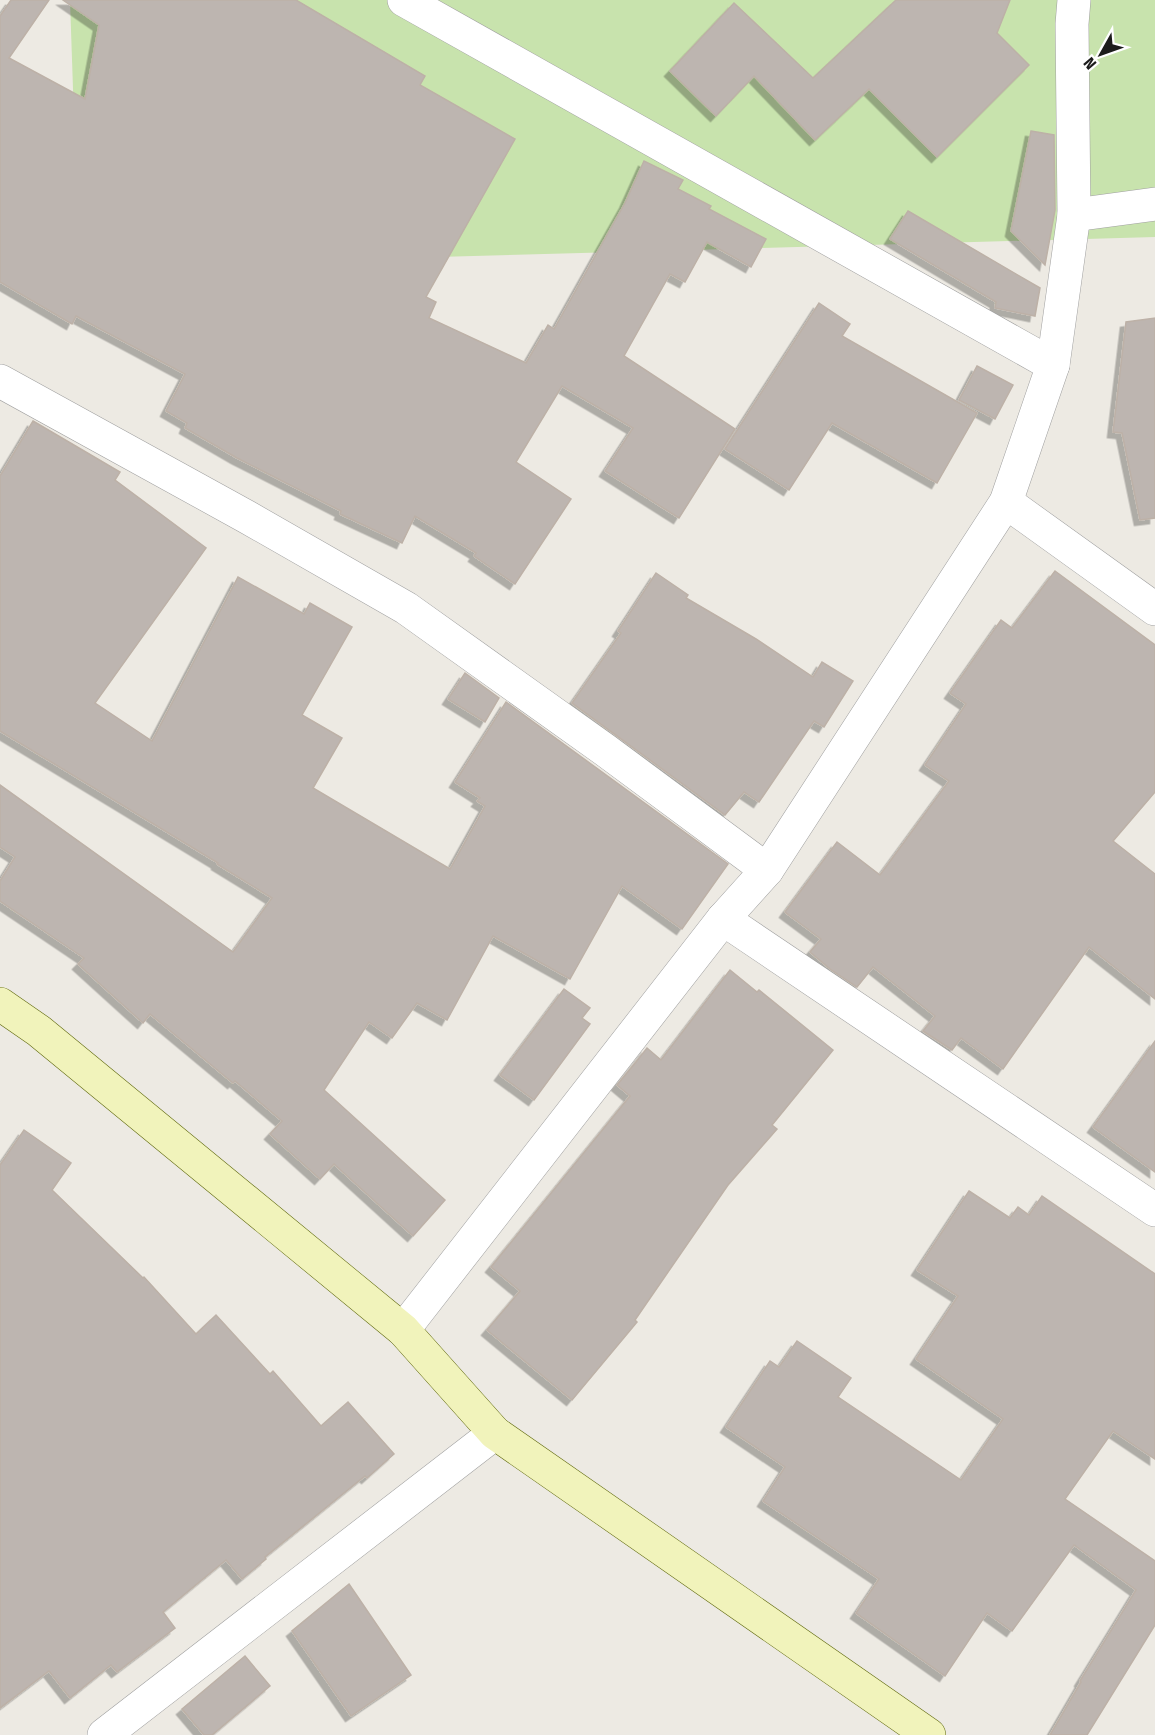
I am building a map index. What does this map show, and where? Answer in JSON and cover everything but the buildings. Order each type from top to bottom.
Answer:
[{"type":"street","points":[[404,0],[1053,365]]},
{"type":"street","points":[[403,1330],[723,919],[768,870],[1006,502],[1053,365],[1074,215],[1072,24],[1074,0]]},
{"type":"street","points":[[1074,215],[1155,204]]},
{"type":"street","points":[[0,381],[406,608],[768,870]]},
{"type":"street","points":[[1006,502],[1137,593],[1155,609]]},
{"type":"street","points":[[723,919],[1155,1210]]},
{"type":"street","points":[[0,1004],[39,1031],[403,1330],[495,1433],[929,1735]]},
{"type":"street","points":[[104,1735],[495,1433]]},
{"type":"green space","points":[[70,0],[1155,0],[1155,237],[79,267]]}]
